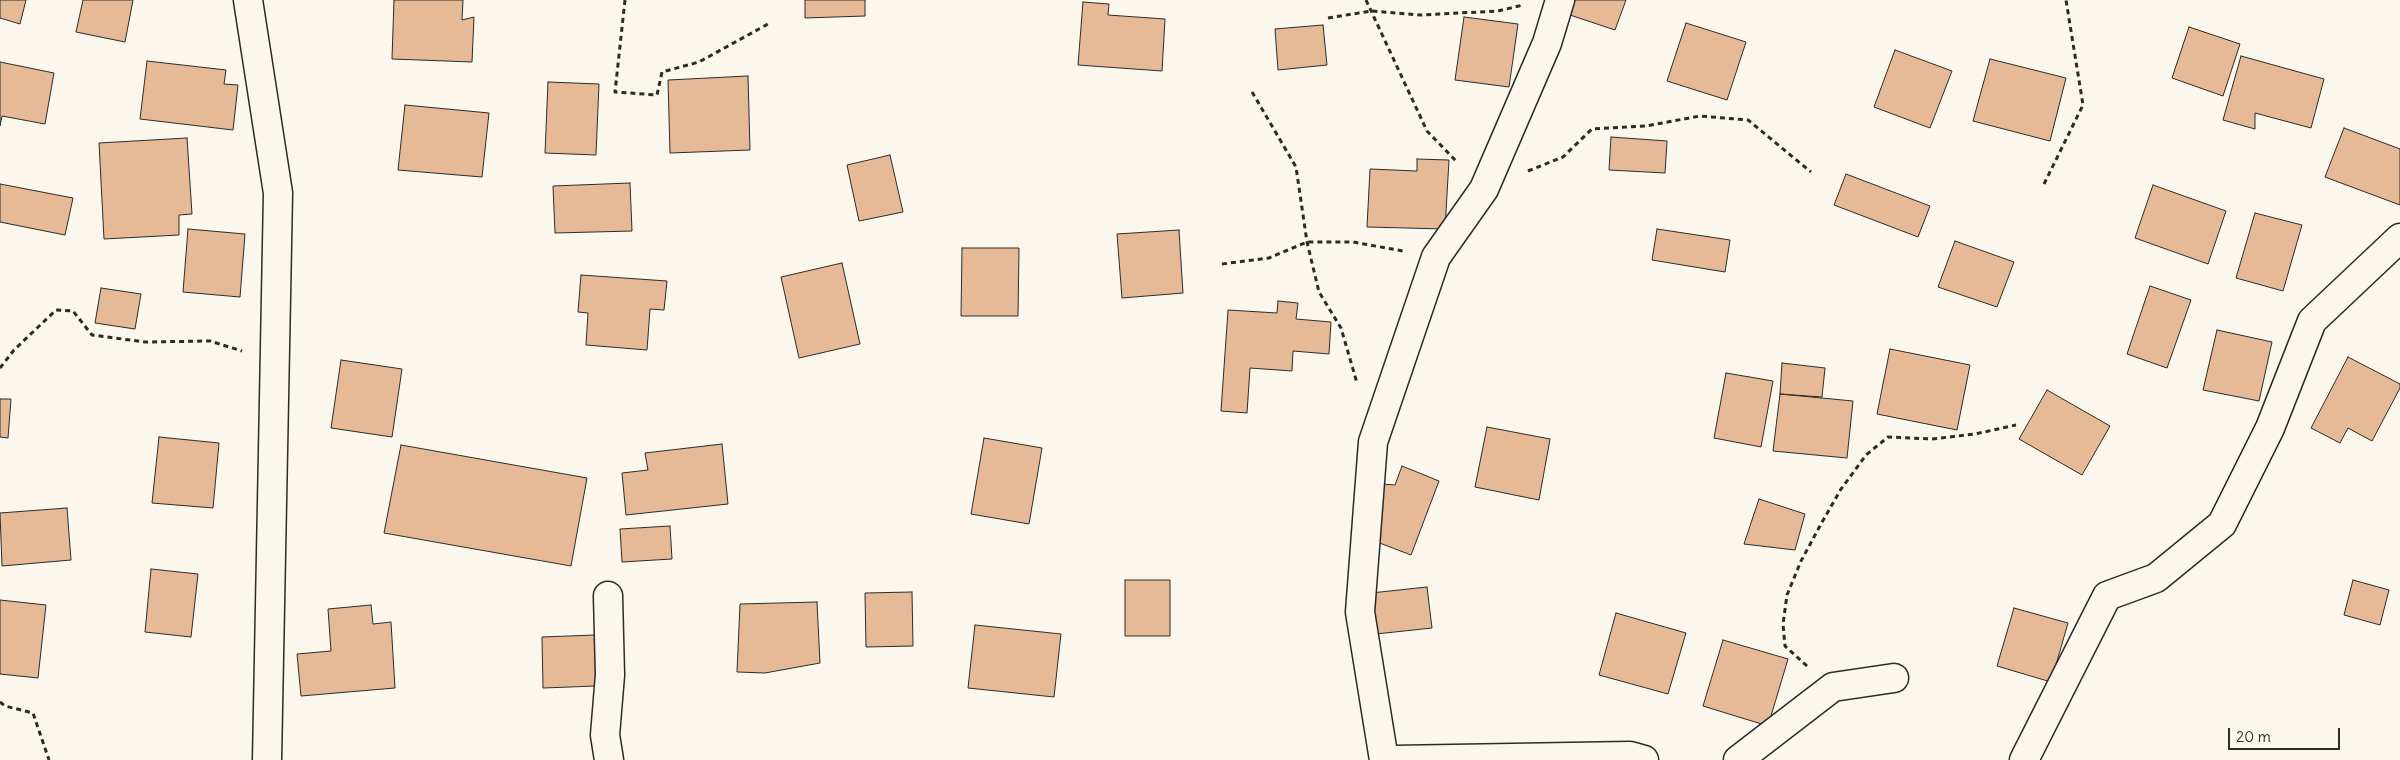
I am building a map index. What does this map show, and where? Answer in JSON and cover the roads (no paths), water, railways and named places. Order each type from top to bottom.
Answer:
[{"type":"street","points":[[248,0],[278,193],[267,760]]},
{"type":"street","points":[[1384,760],[1360,612],[1373,442],[1436,257],[1484,189],[1547,43],[1560,0]]},
{"type":"street","points":[[2024,760],[2107,596],[2156,578],[2222,524],[2270,428],[2312,321],[2400,238]]},
{"type":"street","points":[[608,596],[610,675],[605,735],[609,760]]},
{"type":"street","points":[[1738,760],[1833,687],[1894,678]]},
{"type":"street","points":[[1394,760],[1630,756],[1644,760]]}]
